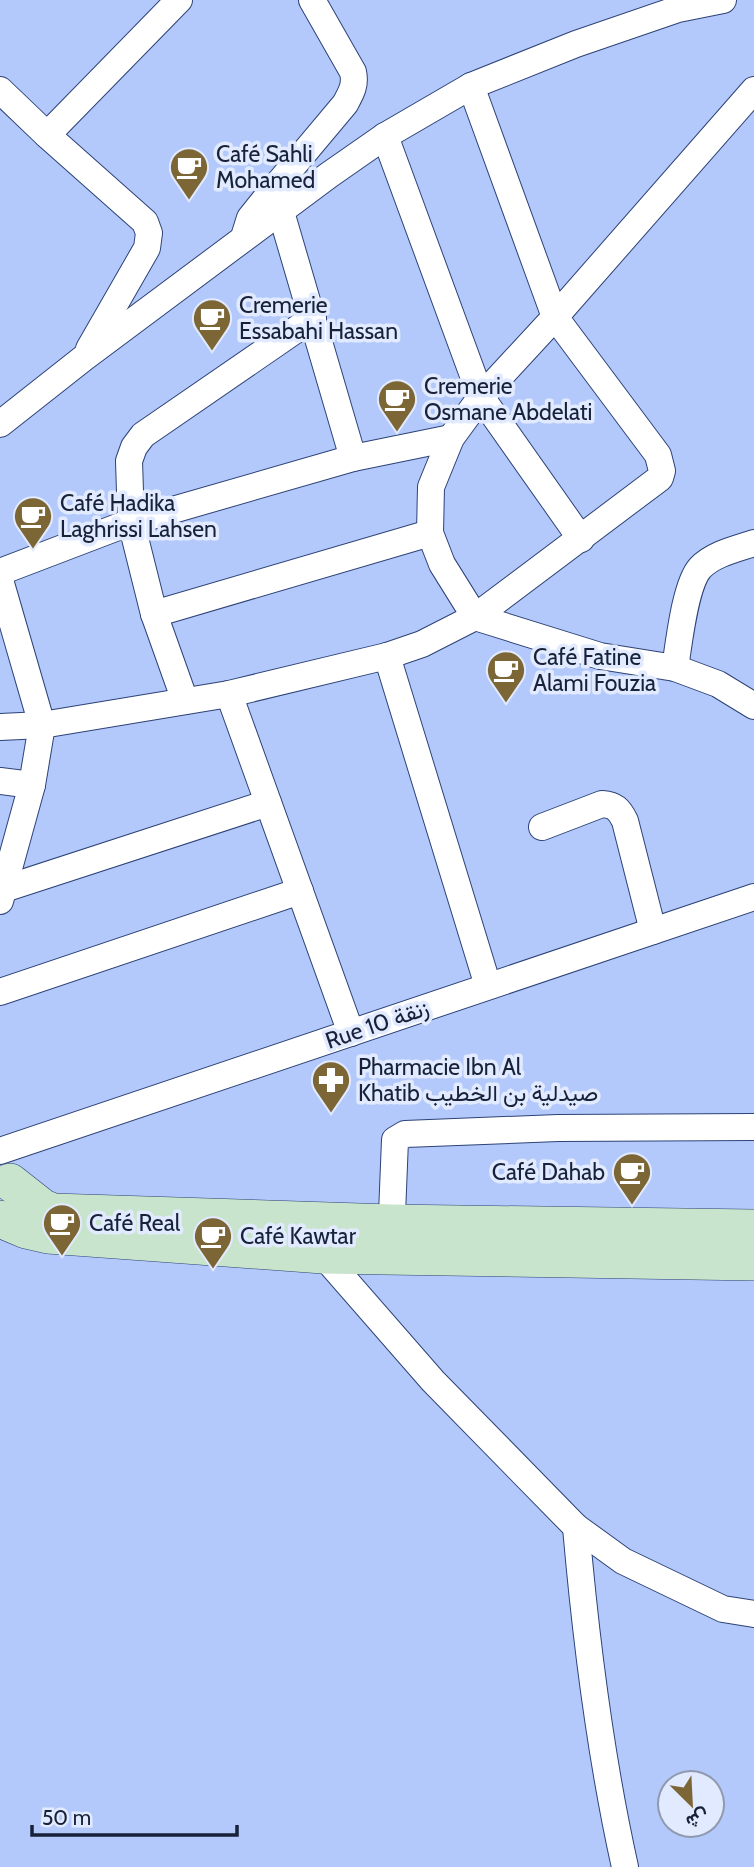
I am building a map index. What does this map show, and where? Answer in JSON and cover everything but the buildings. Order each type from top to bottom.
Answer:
[{"type":"main road","points":[[2,1176],[43,1208],[53,1212],[391,1240],[754,1262]]},
{"type":"main road","points":[[0,1219],[48,1235],[323,1255],[391,1240],[754,1228]]},
{"type":"street","points":[[47,135],[179,0]]},
{"type":"street","points":[[243,239],[250,218],[345,104],[353,90],[353,72],[312,0]]},
{"type":"street","points":[[0,424],[85,357],[385,136],[471,86],[576,44],[665,14],[723,0]]},
{"type":"street","points":[[0,727],[42,725],[229,694],[387,656],[422,644],[475,617],[660,478],[662,471],[658,456],[555,317],[471,86]]},
{"type":"street","points":[[0,90],[134,211],[145,222],[149,233],[146,248],[85,357]]},
{"type":"street","points":[[754,90],[555,317],[481,397],[451,439],[431,487],[430,533],[442,564],[475,617],[600,656],[675,667],[718,684],[754,705]]},
{"type":"street","points":[[385,136],[481,397],[581,538]]},
{"type":"street","points":[[281,212],[353,458]]},
{"type":"street","points":[[185,701],[154,614],[131,522],[129,461],[134,447],[143,435],[313,318]]},
{"type":"street","points":[[0,572],[131,522],[353,458],[451,439]]},
{"type":"street","points":[[154,614],[430,533]]},
{"type":"street","points":[[675,667],[691,581],[701,566],[721,554],[754,543]]},
{"type":"street","points":[[0,580],[42,725],[32,785],[9,841],[2,895],[268,803]]},
{"type":"street","points":[[387,656],[488,986]]},
{"type":"street","points":[[229,694],[351,1033]]},
{"type":"street","points":[[0,781],[32,785]]},
{"type":"street","points":[[542,827],[602,804],[620,810],[653,931]]},
{"type":"street","points":[[0,992],[300,891]]},
{"type":"street","name":"Rue 10 زنقة","points":[[2,1176],[351,1033],[754,897]]},
{"type":"street","points":[[391,1240],[395,1140],[405,1134],[558,1128],[754,1127]]},
{"type":"street","points":[[323,1255],[433,1381],[576,1527],[623,1561],[723,1609],[754,1614]]},
{"type":"street","points":[[576,1527],[587,1649],[608,1790],[625,1867]]},
{"type":"place","name":"Café Sahli Mohamed","points":[[189,201]]},
{"type":"place","name":"Cremerie Essabahi Hassan","points":[[212,352]]},
{"type":"place","name":"Cremerie Osmane Abdelati","points":[[397,433]]},
{"type":"place","name":"Café Hadika Laghrissi Lahsen","points":[[33,550]]},
{"type":"place","name":"Café Fatine Alami Fouzia","points":[[506,704]]},
{"type":"place","name":"Pharmacie Ibn Al Khatib صيدلية بن الخطيب","points":[[331,1114]]},
{"type":"place","name":"Café Dahab","points":[[632,1206]]},
{"type":"place","name":"Café Real","points":[[62,1257]]},
{"type":"place","name":"Café Kawtar","points":[[213,1270]]}]
